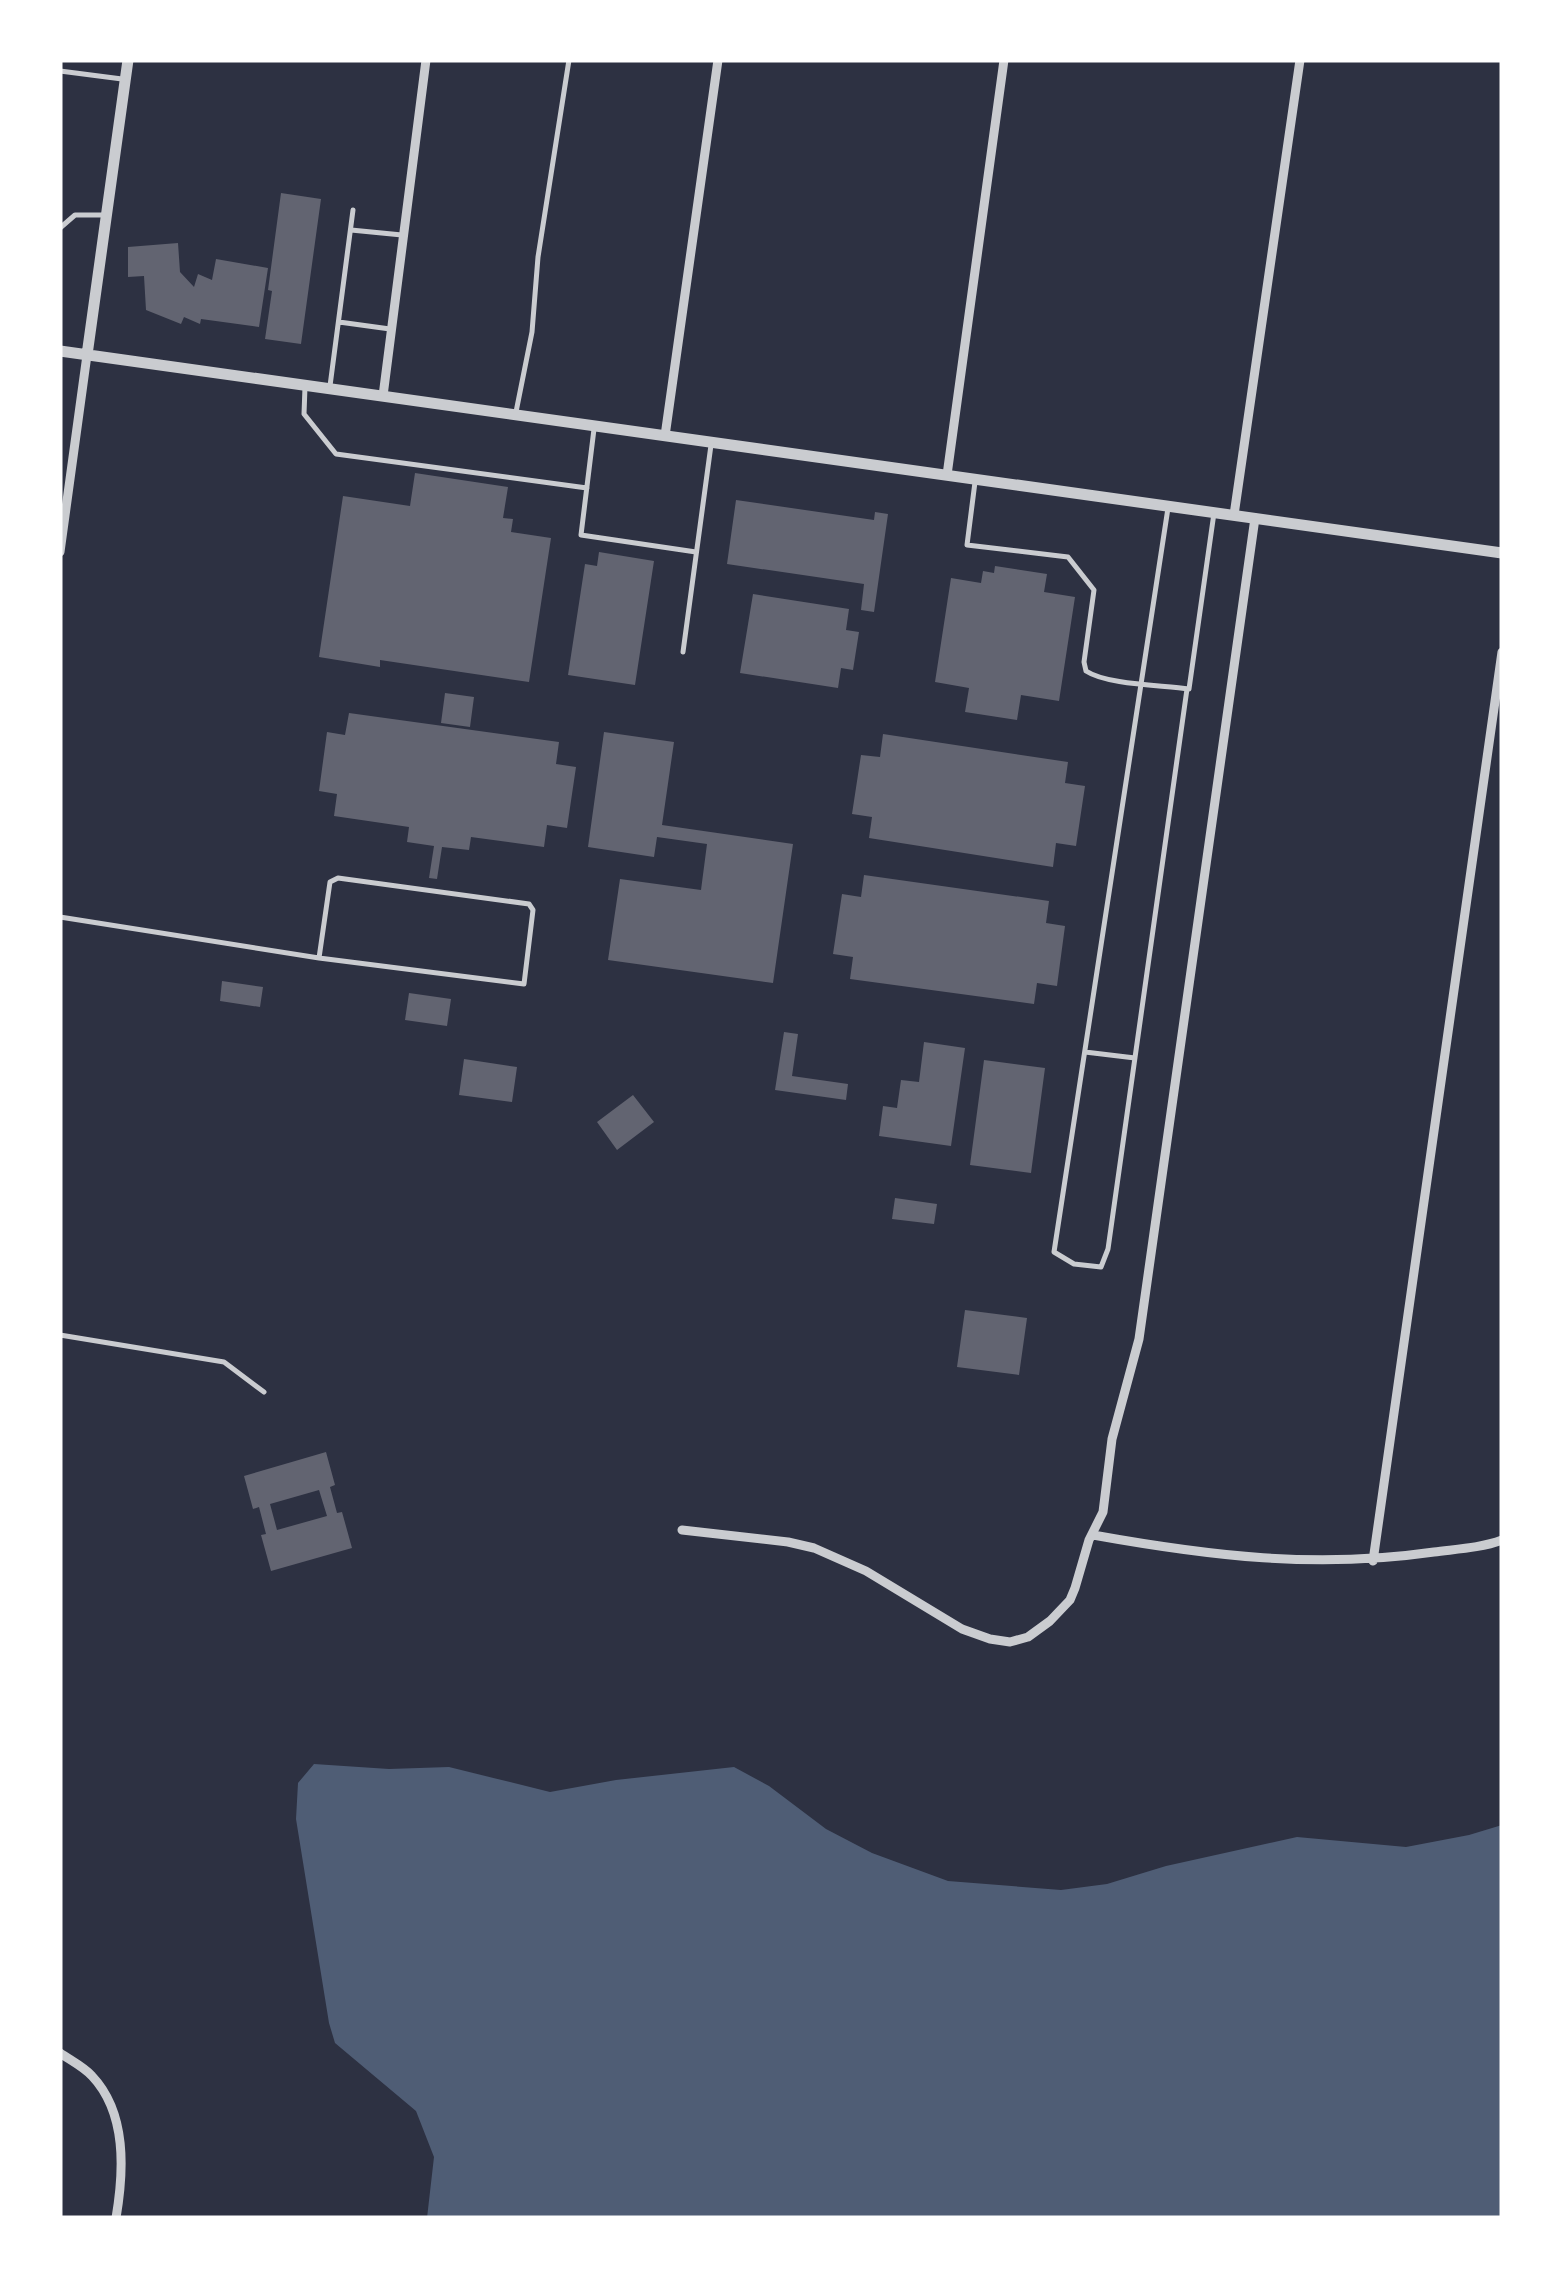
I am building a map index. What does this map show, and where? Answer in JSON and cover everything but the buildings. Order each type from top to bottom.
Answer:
[{"type":"street","points":[[60,552],[128,60]]},
{"type":"street","points":[[383,396],[426,60]]},
{"type":"street","points":[[665,436],[718,60]]},
{"type":"street","points":[[947,475],[1004,60]]},
{"type":"street","points":[[1234,515],[1300,60]]},
{"type":"street","points":[[60,352],[1502,553]]},
{"type":"street","points":[[682,1530],[814,1548],[866,1571],[962,1628],[990,1640],[1010,1642],[1028,1637],[1070,1600],[1103,1512],[1112,1439],[1139,1339],[1255,518]]},
{"type":"street","points":[[1374,1561],[1502,652]]},
{"type":"street","points":[[1093,1535],[1274,1560],[1374,1561],[1502,1540]]},
{"type":"street","points":[[60,2053],[90,2074],[106,2094],[118,2126],[122,2166],[116,2218]]},
{"type":"lane","points":[[515,414],[532,332],[538,257],[569,60]]},
{"type":"lane","points":[[60,71],[125,79]]},
{"type":"lane","points":[[329,389],[354,210]]},
{"type":"lane","points":[[60,228],[75,215],[107,215]]},
{"type":"lane","points":[[351,230],[402,235]]},
{"type":"lane","points":[[339,322],[390,329]]},
{"type":"lane","points":[[305,386],[304,414],[336,454],[587,488]]},
{"type":"lane","points":[[594,426],[581,535],[696,552]]},
{"type":"lane","points":[[683,652],[712,442]]},
{"type":"lane","points":[[975,478],[967,546],[1068,557],[1094,590],[1084,662],[1091,676],[1187,688]]},
{"type":"lane","points":[[1168,505],[1054,1252],[1074,1264],[1094,1268],[1101,1267],[1108,1249],[1214,512]]},
{"type":"lane","points":[[60,918],[319,958],[524,984],[534,910],[529,904],[338,878],[330,882],[319,958]]},
{"type":"lane","points":[[1085,1052],[1134,1058]]},
{"type":"lane","points":[[60,1336],[224,1362],[264,1392]]},
{"type":"water","points":[[314,1764],[389,1769],[449,1767],[550,1792],[616,1780],[734,1767],[769,1786],[826,1829],[872,1853],[948,1881],[1061,1890],[1107,1884],[1166,1866],[1297,1837],[1406,1847],[1502,1825],[1502,2218],[427,2218],[434,2157],[416,2111],[335,2043],[329,2023],[296,1819],[298,1783]]}]
